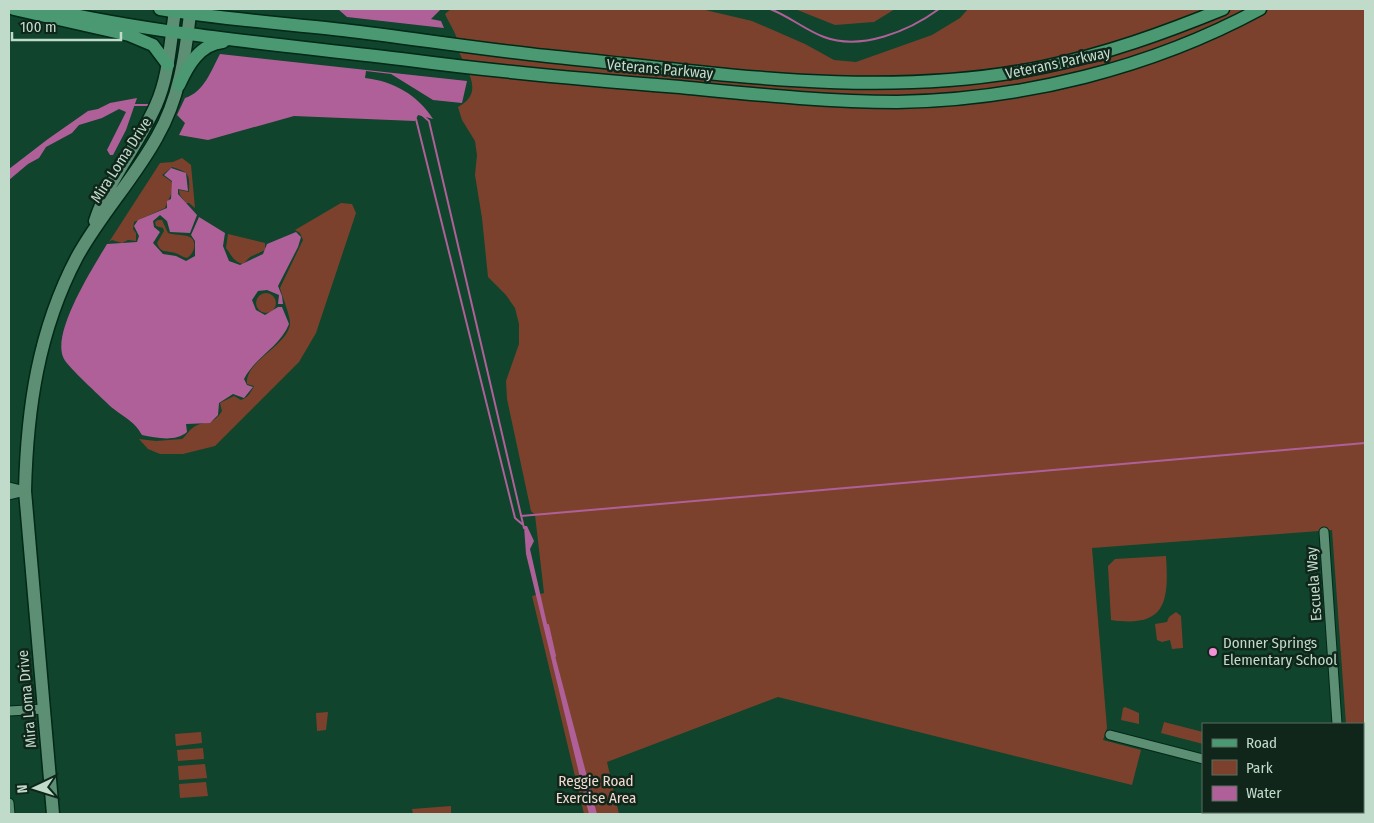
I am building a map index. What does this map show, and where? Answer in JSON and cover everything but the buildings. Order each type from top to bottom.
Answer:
[{"type":"main road","points":[[14,9],[129,35],[153,45],[168,65]]},
{"type":"main road","name":"Veterans Parkway","points":[[47,9],[103,21],[233,41],[345,52],[501,72],[792,98],[898,102],[968,97],[1045,85],[1104,72],[1174,49],[1260,9]]},
{"type":"main road","name":"Veterans Parkway","points":[[160,9],[493,50],[793,80],[898,83],[965,78],[1040,68],[1100,54],[1165,32],[1223,9]]},
{"type":"main road","points":[[214,9],[233,18]]},
{"type":"main road","name":"Mira Loma Drive","points":[[91,233],[101,201],[149,118],[160,94],[168,65],[176,11]]},
{"type":"main road","name":"Mira Loma Drive","points":[[53,814],[25,491],[28,413],[38,359],[58,299],[91,233],[150,149],[174,100],[179,85],[190,14]]},
{"type":"main road","points":[[179,85],[187,68],[207,46],[233,41]]},
{"type":"street","points":[[9,487],[25,491]]},
{"type":"street","points":[[9,496],[25,491]]},
{"type":"street","name":"Escuela Way","points":[[1324,532],[1338,723]]},
{"type":"street","points":[[9,712],[44,709]]},
{"type":"street","points":[[1110,735],[1202,759]]},
{"type":"street","points":[[9,804],[10,814]]},
{"type":"green space","name":"Reggie Road Exercise Area","points":[[451,9],[701,9],[752,21],[805,44],[834,60],[856,62],[932,35],[960,18],[968,9],[1365,9],[1365,786],[1364,723],[1346,723],[1332,530],[1092,548],[1107,728],[1103,740],[1141,750],[1132,785],[778,697],[607,762],[619,814],[584,814],[532,596],[544,593],[535,515],[531,511],[507,399],[506,381],[519,344],[519,324],[515,308],[506,295],[488,277],[482,218],[475,175],[477,155],[475,141],[462,120],[458,107],[471,95],[472,81],[459,52],[456,36],[445,14]]},
{"type":"green space","points":[[795,9],[895,9],[874,22],[835,25]]},
{"type":"green space","points":[[182,158],[191,165],[195,208],[186,203],[179,190],[189,192],[189,177],[182,170],[172,167],[162,175],[172,182],[172,192],[165,208],[134,222],[133,229],[136,233],[136,241],[128,240],[122,243],[112,240],[109,242],[160,163],[173,162]]},
{"type":"green space","points":[[341,203],[352,204],[356,213],[316,333],[299,362],[215,446],[183,454],[160,454],[148,449],[139,439],[156,441],[182,439],[194,427],[215,419],[222,411],[220,403],[234,396],[241,400],[246,398],[254,386],[247,384],[248,376],[288,330],[290,319],[280,288],[303,240],[300,233],[295,230]]},
{"type":"green space","points":[[162,220],[168,233],[192,239],[194,248],[187,258],[160,249],[157,243],[164,231],[163,228],[156,226],[155,222]]},
{"type":"green space","points":[[228,234],[265,243],[265,250],[250,257],[243,264],[239,263],[226,248]]},
{"type":"green space","points":[[266,293],[273,296],[276,303],[273,310],[266,313],[259,310],[256,303],[259,296]]},
{"type":"green space","points":[[1166,556],[1166,587],[1160,608],[1153,615],[1143,620],[1111,620],[1108,566],[1115,559]]},
{"type":"green space","points":[[1176,612],[1181,616],[1183,648],[1172,649],[1170,640],[1162,642],[1157,640],[1155,624],[1167,622],[1169,617]]},
{"type":"green space","points":[[1125,707],[1139,713],[1139,724],[1121,720],[1123,708]]},
{"type":"green space","points":[[328,712],[326,730],[317,731],[316,713]]},
{"type":"green space","points":[[1164,722],[1202,732],[1202,744],[1161,733]]},
{"type":"green space","points":[[201,732],[202,743],[176,746],[175,734]]},
{"type":"green space","points":[[203,748],[204,759],[178,761],[177,750]]},
{"type":"green space","points":[[205,764],[207,778],[179,780],[178,766]]},
{"type":"green space","points":[[206,782],[208,796],[180,798],[179,784]]},
{"type":"green space","points":[[451,806],[451,814],[413,814],[412,809]]},
{"type":"water","points":[[326,9],[441,9],[431,19],[441,21],[444,28],[347,17],[339,10]]},
{"type":"water","points":[[220,54],[467,81],[462,103],[433,100],[391,74],[366,71],[365,78],[385,82],[412,96],[427,110],[433,119],[418,115],[415,121],[294,116],[208,140],[179,135],[185,123],[177,115],[185,98],[192,95],[202,86]]},
{"type":"water","points":[[137,98],[126,130],[113,155],[110,155],[107,150],[126,112],[119,109],[102,118],[79,125],[72,133],[46,147],[39,158],[28,164],[9,180],[9,169],[88,111],[98,109],[110,103]]},
{"type":"water","points":[[171,168],[186,173],[188,191],[178,189],[178,194],[197,215],[190,233],[170,232],[167,221],[160,215],[153,221],[154,227],[160,232],[153,243],[163,254],[176,256],[186,261],[195,256],[195,241],[191,235],[199,217],[225,233],[223,246],[229,261],[240,265],[263,254],[267,244],[296,232],[301,237],[298,247],[278,286],[283,304],[278,304],[279,295],[267,290],[258,291],[252,300],[256,310],[265,315],[278,307],[282,307],[289,324],[280,339],[254,364],[244,379],[247,385],[253,387],[244,398],[233,394],[219,403],[218,415],[210,423],[186,424],[187,432],[177,437],[166,438],[142,435],[135,425],[109,405],[72,369],[64,359],[61,348],[63,334],[75,300],[107,244],[137,242],[139,236],[134,226],[138,220],[167,208],[167,201],[171,199],[172,181],[164,175]]},
{"type":"water","points":[[524,526],[527,526],[534,541],[530,549],[550,637],[597,814],[589,814],[526,554]]},
{"type":"waterway","points":[[770,9],[824,37],[838,41],[853,42],[869,40],[899,31],[914,25],[939,9]]},
{"type":"waterway","points":[[134,105],[152,105]]},
{"type":"waterway","points":[[421,114],[429,121],[524,528]]},
{"type":"waterway","points":[[416,119],[515,518],[522,524]]},
{"type":"waterway","points":[[521,516],[1365,443]]},
{"type":"waterway","points":[[548,625],[555,656]]},
{"type":"place","name":"Donner Springs Elementary School","points":[[1213,652]]}]
